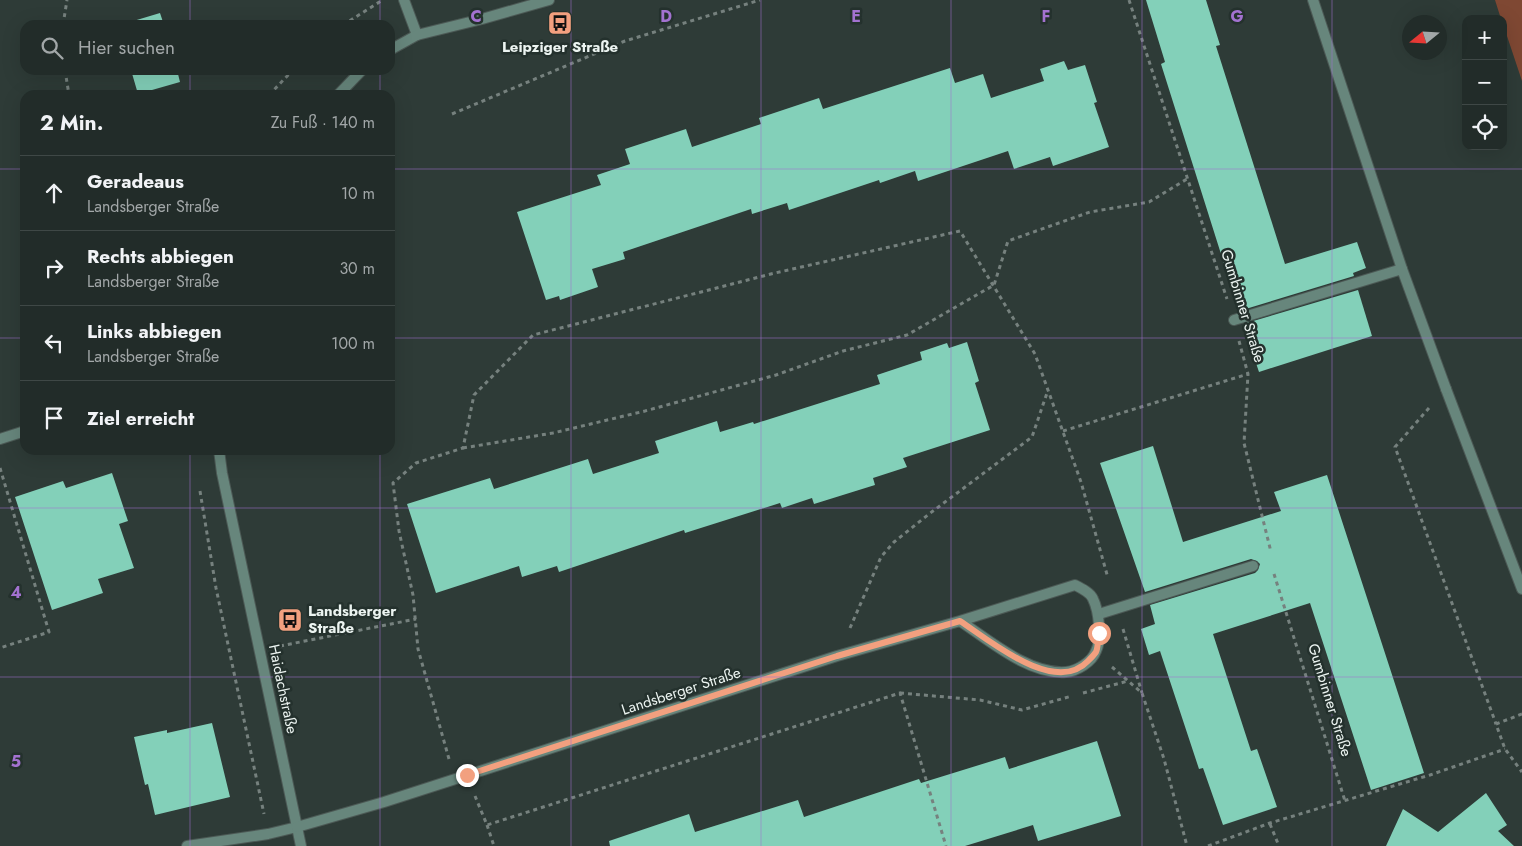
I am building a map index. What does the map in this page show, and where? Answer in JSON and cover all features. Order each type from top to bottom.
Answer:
[{"type":"street","points":[[404,0],[417,35]]},
{"type":"street","points":[[395,47],[417,35],[549,0]]},
{"type":"street","points":[[1313,0],[1402,269],[1522,589]]},
{"type":"street","points":[[343,90],[357,75]]},
{"type":"street","points":[[1234,320],[1402,269]]},
{"type":"street","points":[[0,439],[20,433]]},
{"type":"street","name":"Haidachstraße","points":[[220,455],[301,846]]},
{"type":"street","points":[[1098,614],[1253,566]]},
{"type":"street","points":[[960,621],[1012,656],[1029,665],[1048,671],[1066,672],[1082,667],[1096,652],[1099,633],[1098,614],[1093,596],[1075,585]]},
{"type":"street","name":"Landsberger Straße","points":[[188,846],[268,834],[297,827],[452,780],[837,656],[960,621],[1075,585]]},
{"type":"path","points":[[64,20],[67,0]]},
{"type":"path","points":[[351,20],[383,0]]},
{"type":"path","points":[[452,114],[625,41],[760,0]]},
{"type":"path","name":"Gumbinner Straße","points":[[1129,0],[1234,320],[1248,374],[1244,443],[1272,557],[1253,566]]},
{"type":"path","points":[[65,75],[68,90]]},
{"type":"path","points":[[273,90],[288,75]]},
{"type":"path","points":[[452,780],[447,748],[418,649],[413,595],[398,531],[394,483],[416,463],[463,448],[553,433],[645,412],[776,375],[843,351],[908,335],[994,285],[1008,241],[1090,212],[1149,202],[1188,179]]},
{"type":"path","points":[[463,448],[474,395],[533,335],[775,272],[960,231],[1035,354],[1081,482],[1142,693],[1164,759],[1187,846]]},
{"type":"path","points":[[1062,431],[1248,374]]},
{"type":"path","points":[[1446,389],[1394,447],[1504,749],[1522,772]]},
{"type":"path","points":[[837,656],[880,557],[894,542],[929,514],[1032,437],[1048,390]]},
{"type":"path","points":[[0,468],[49,632],[0,648]]},
{"type":"path","points":[[200,489],[216,588],[268,834]]},
{"type":"path","name":"Gumbinner Straße","points":[[1253,566],[1275,574],[1345,801]]},
{"type":"path","points":[[1075,585],[1108,578]]},
{"type":"path","points":[[231,656],[416,619]]},
{"type":"path","points":[[1096,652],[1142,693]]},
{"type":"path","points":[[486,825],[900,694],[980,700],[1022,710],[1128,681]]},
{"type":"path","points":[[900,694],[946,846]]},
{"type":"path","points":[[1496,724],[1522,714]]},
{"type":"path","points":[[1208,846],[1270,823],[1430,775],[1504,749]]},
{"type":"path","points":[[467,775],[494,846]]},
{"type":"path","points":[[1270,823],[1279,846]]},
{"type":"shaded area","points":[[1495,0],[1522,0],[1522,81],[1507,36],[1507,15],[1500,15]]},
{"type":"building","points":[[1146,0],[1206,0],[1220,45],[1216,46],[1285,264],[1357,242],[1366,268],[1353,273],[1354,276],[1239,311],[1161,64],[1165,62]]},
{"type":"building","points":[[160,13],[162,20],[137,20]]},
{"type":"building","points":[[1064,61],[1068,70],[1085,65],[1097,102],[1094,103],[1109,147],[1053,166],[1050,157],[1014,169],[1008,151],[918,181],[915,171],[880,183],[879,180],[789,210],[787,203],[752,214],[751,209],[623,252],[625,259],[592,269],[598,287],[560,300],[559,296],[546,300],[517,212],[601,185],[597,175],[630,164],[625,149],[686,129],[692,147],[761,124],[759,118],[819,98],[823,109],[950,68],[955,83],[983,74],[991,98],[1044,81],[1040,69]]},
{"type":"building","points":[[132,75],[178,75],[180,82],[152,90],[137,90]]},
{"type":"building","points":[[1358,290],[1372,336],[1259,372],[1243,324]]},
{"type":"building","points":[[967,342],[979,381],[975,383],[990,430],[903,458],[907,467],[873,478],[875,485],[814,504],[812,498],[782,508],[780,503],[685,533],[684,530],[559,572],[557,566],[522,577],[519,566],[436,593],[407,504],[490,478],[494,489],[588,459],[593,474],[659,453],[655,441],[717,421],[720,432],[753,422],[754,424],[880,384],[877,375],[922,360],[920,352],[947,343],[949,348]]},
{"type":"building","points":[[1153,446],[1183,542],[1281,511],[1274,492],[1327,475],[1424,773],[1371,790],[1310,603],[1213,634],[1251,751],[1257,749],[1277,807],[1223,825],[1203,768],[1199,769],[1160,651],[1149,655],[1141,629],[1155,624],[1150,605],[1255,573],[1260,564],[1251,559],[1145,592],[1100,463]]},
{"type":"building","points":[[112,473],[128,521],[119,524],[134,568],[98,579],[103,593],[52,610],[15,497],[63,481],[66,488]]},
{"type":"building","points":[[212,723],[230,797],[155,815],[148,784],[145,785],[134,737],[167,730],[167,733]]},
{"type":"building","points":[[1097,741],[1121,816],[1038,841],[1033,825],[965,846],[610,846],[609,841],[689,814],[695,832],[798,800],[804,817],[919,779],[921,783],[1005,757],[1009,769]]},
{"type":"building","points":[[1486,793],[1507,825],[1498,831],[1514,846],[1386,846],[1403,809],[1438,832]]},
{"type":"place","name":"Leipziger Straße","points":[[560,23]]},
{"type":"place","name":"Landsberger Straße","points":[[290,620]]},
{"type":"route","points":[[467,775],[837,656],[960,621],[1012,656],[1029,665],[1048,671],[1066,672],[1082,667],[1096,652],[1099,633]]}]
